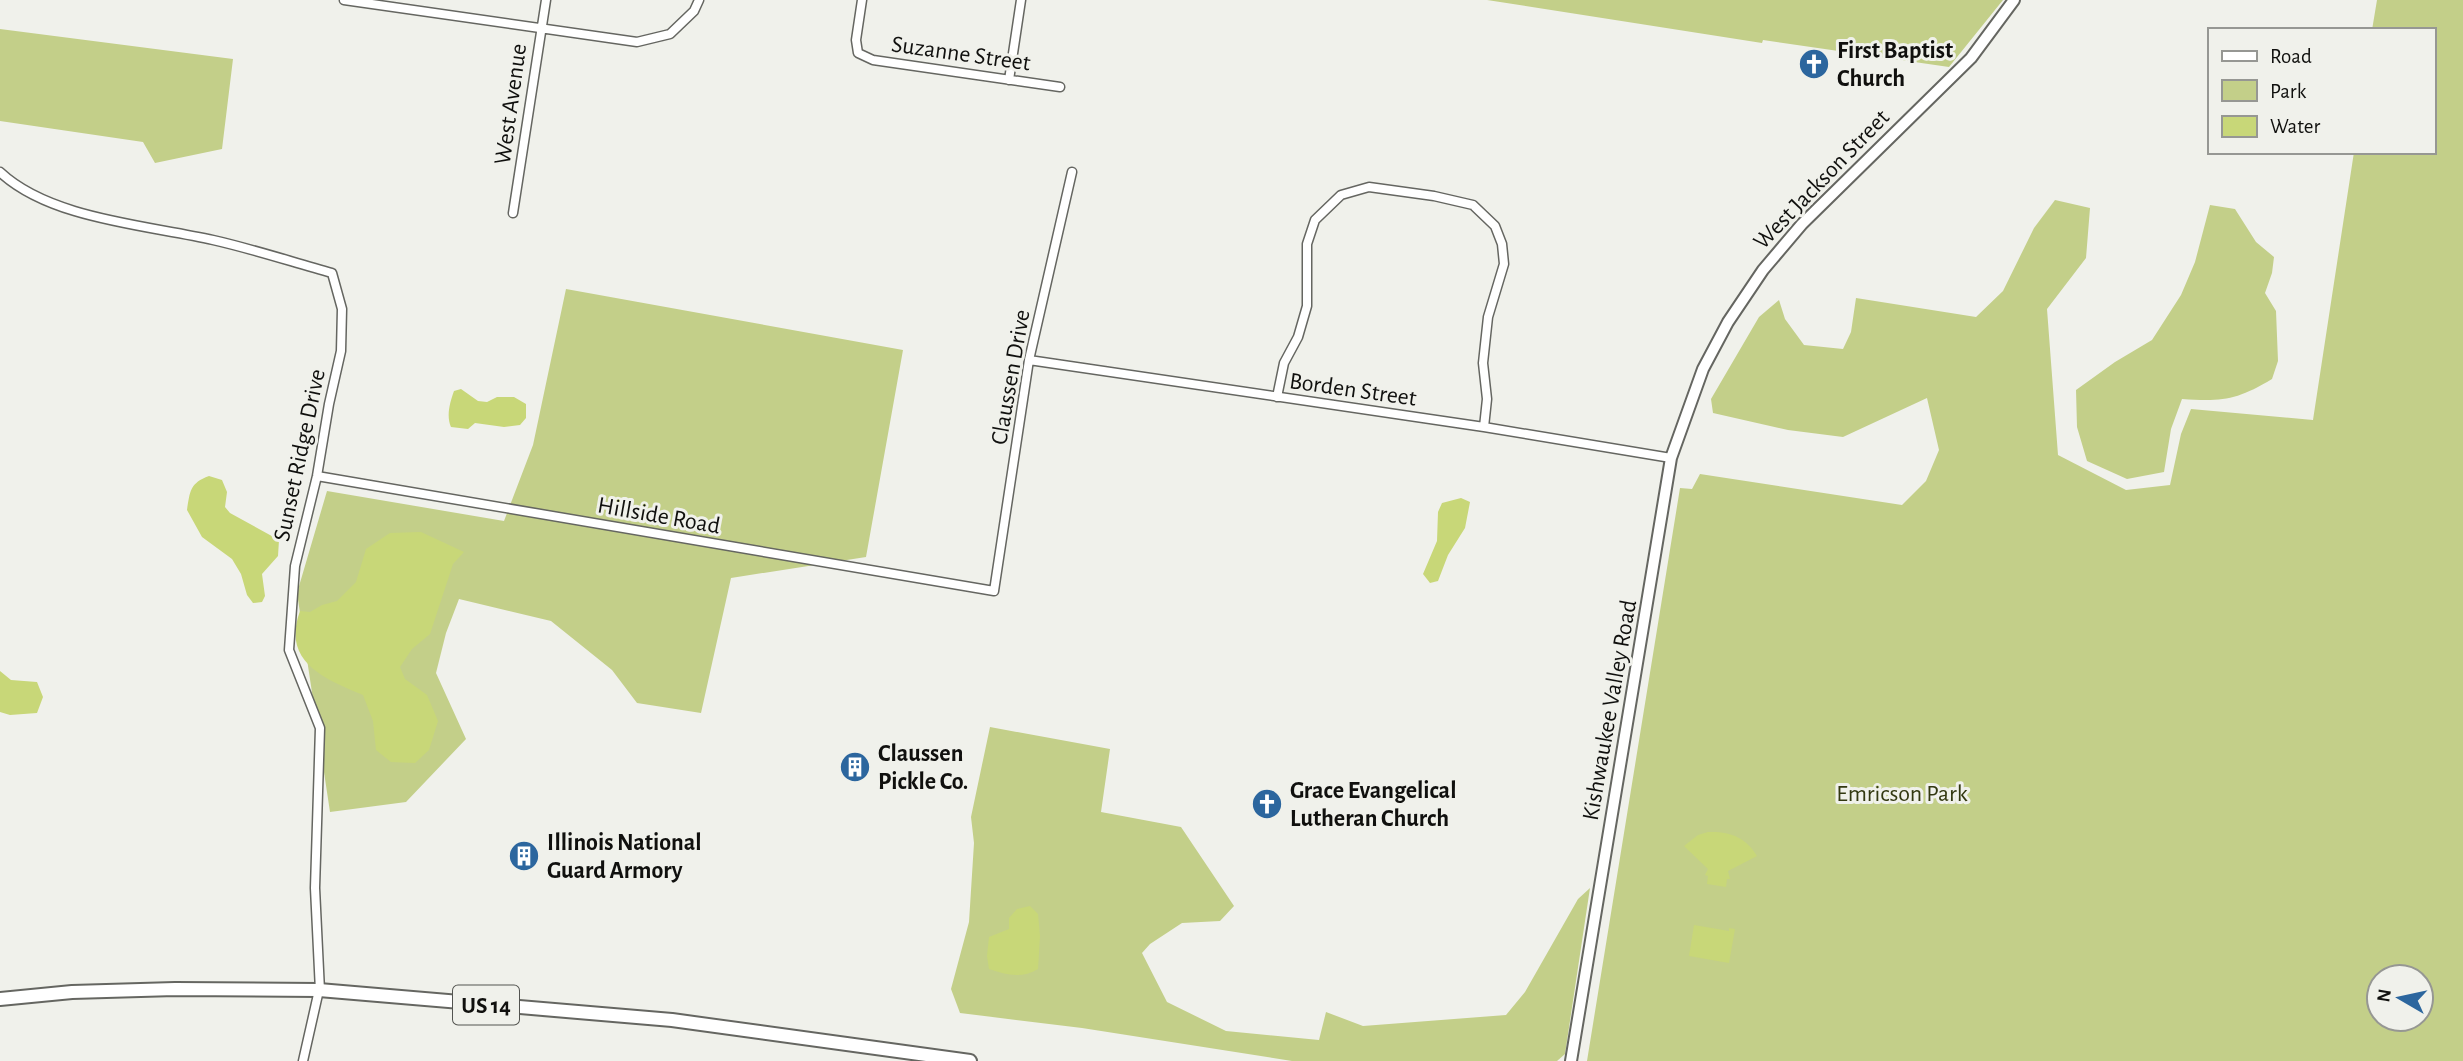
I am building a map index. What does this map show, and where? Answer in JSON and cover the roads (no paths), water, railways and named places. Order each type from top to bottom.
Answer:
[{"type":"main road","name":"US 14","points":[[0,999],[72,992],[136,990],[319,990],[672,1020],[970,1061]]},
{"type":"street","points":[[344,0],[637,42],[670,34],[694,11],[699,0]]},
{"type":"street","name":"West Avenue","points":[[513,213],[546,0]]},
{"type":"street","name":"Suzanne Street","points":[[862,0],[856,40],[858,53],[873,60],[1060,87]]},
{"type":"street","points":[[1009,80],[1021,0]]},
{"type":"street","name":"West Jackson Street","points":[[1703,369],[1728,322],[1763,270],[1801,224],[1971,58],[2014,0]]},
{"type":"street","name":"Sunset Ridge Drive","points":[[0,172],[10,182],[71,212],[214,240],[332,273],[342,309],[341,351],[317,476],[295,566],[289,650],[320,729],[315,888],[319,990],[303,1061]]},
{"type":"street","name":"Claussen Drive","points":[[994,591],[1029,360],[1072,172]]},
{"type":"street","points":[[1277,397],[1284,363],[1298,337],[1307,306],[1307,244],[1315,220],[1340,195],[1369,187],[1434,196],[1473,205],[1494,226],[1503,244],[1504,264],[1488,317],[1483,363],[1487,399],[1484,427]]},
{"type":"street","name":"Borden Street","points":[[1029,360],[1484,427],[1671,458]]},
{"type":"street","name":"Kishwaukee Valley Road","points":[[1571,1061],[1671,458],[1703,369]]},
{"type":"street","name":"Hillside Road","points":[[317,476],[994,591]]},
{"type":"water","points":[[461,389],[478,401],[514,397],[526,404],[526,418],[520,425],[504,427],[475,423],[468,429],[451,427],[451,400],[454,391]]},
{"type":"water","points":[[209,476],[222,480],[227,492],[225,507],[230,513],[279,540],[278,556],[262,574],[265,596],[262,602],[253,603],[232,559],[202,537],[187,510],[192,488]]},
{"type":"water","points":[[1461,498],[1470,502],[1465,528],[1448,555],[1438,581],[1430,583],[1423,574],[1437,541],[1438,512],[1442,503]]},
{"type":"water","points":[[421,532],[464,552],[453,564],[430,634],[412,649],[400,667],[405,679],[427,695],[438,721],[429,750],[415,763],[391,762],[376,750],[373,721],[363,695],[321,675],[310,666],[296,643],[296,629],[300,611],[310,612],[337,601],[356,582],[366,549],[390,533]]},
{"type":"water","points":[[0,671],[11,680],[37,682],[43,697],[37,713],[10,715],[0,712]]},
{"type":"water","points":[[1708,832],[1736,837],[1748,844],[1757,856],[1728,871],[1730,879],[1727,879],[1726,887],[1707,884],[1708,876],[1705,875],[1708,869],[1684,846],[1698,835]]},
{"type":"water","points":[[1030,906],[1038,914],[1038,969],[1014,975],[989,969],[989,937],[1009,929],[1009,918],[1017,909]]},
{"type":"water","points":[[1694,925],[1729,931],[1729,928],[1735,929],[1729,963],[1689,956]]},
{"type":"place","name":"First Baptist Church","points":[[1814,64]]},
{"type":"place","name":"Claussen Pickle Co.","points":[[855,767]]},
{"type":"place","name":"Grace Evangelical Lutheran Church","points":[[1267,804]]},
{"type":"place","name":"Illinois National Guard Armory","points":[[524,856]]},
{"type":"park label","name":"Emricson Park","points":[[1902,793]]}]
